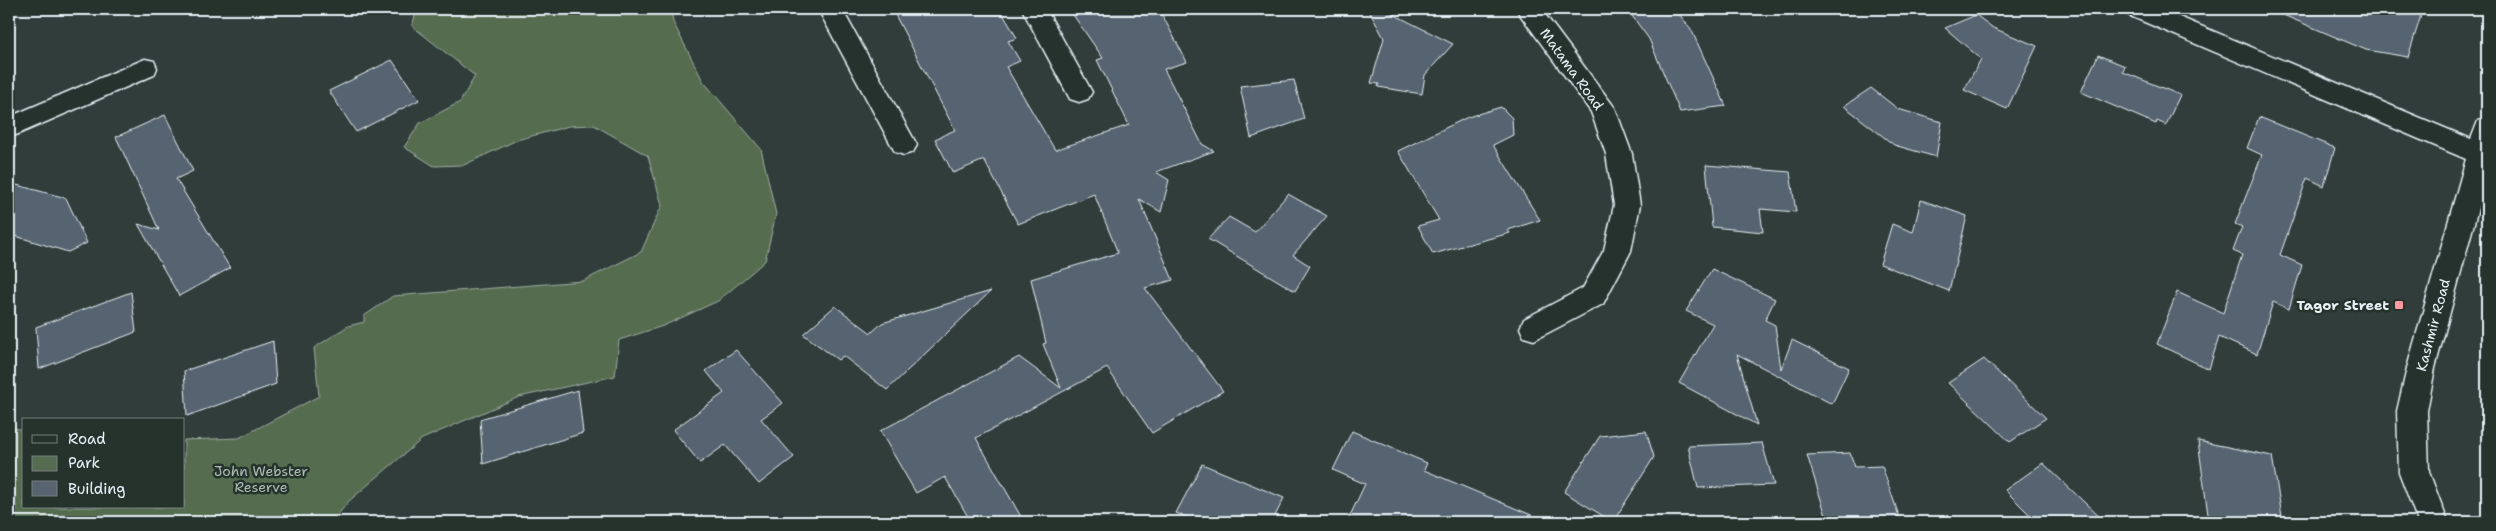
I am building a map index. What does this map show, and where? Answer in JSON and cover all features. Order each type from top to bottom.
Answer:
[{"type":"street","points":[[830,9],[904,145]]},
{"type":"street","points":[[1034,9],[1079,92]]},
{"type":"street","name":"Matama Road","points":[[1528,9],[1602,108],[1619,154],[1627,205],[1617,251],[1593,296],[1534,328]]},
{"type":"street","points":[[2136,9],[2484,141]]},
{"type":"street","points":[[9,128],[145,68]]},
{"type":"street","name":"Kashmir Road","points":[[2433,522],[2414,472],[2412,411],[2484,141]]},
{"type":"green space","name":"John Webster Reserve","points":[[417,9],[671,9],[673,22],[703,81],[761,149],[776,214],[765,261],[718,301],[663,326],[619,340],[615,376],[519,397],[422,439],[349,501],[332,522],[9,522],[9,427],[22,430],[22,508],[185,508],[185,440],[239,438],[319,396],[314,348],[348,326],[364,322],[364,316],[393,296],[583,281],[641,252],[662,205],[648,156],[594,125],[569,126],[517,140],[464,165],[434,166],[404,147],[420,123],[460,102],[475,76],[412,26]]},
{"type":"building","points":[[892,9],[1000,9],[1017,38],[1008,41],[1020,61],[1006,67],[1055,150],[1129,125],[1097,60],[1103,58],[1069,9],[1159,9],[1187,62],[1164,69],[1202,144],[1214,151],[1156,172],[1169,180],[1161,212],[1139,199],[1173,280],[1145,288],[1223,391],[1152,433],[1107,368],[976,438],[1024,522],[971,522],[945,477],[916,493],[880,431],[1019,357],[1061,388],[1043,344],[1046,343],[1031,279],[1118,253],[1094,194],[1018,224],[984,160],[953,173],[935,139],[955,130]]},
{"type":"building","points":[[1368,9],[1383,9],[1453,44],[1425,75],[1422,94],[1378,87],[1379,84],[1371,83],[1384,38]]},
{"type":"building","points":[[1627,9],[1675,9],[1691,29],[1726,106],[1680,112],[1649,39]]},
{"type":"building","points":[[2269,9],[2423,9],[2408,57],[2366,50]]},
{"type":"building","points":[[1976,15],[1993,28],[2037,46],[2007,109],[1964,90],[1981,59],[1945,28]]},
{"type":"building","points":[[2098,55],[2125,66],[2123,72],[2180,95],[2166,125],[2157,121],[2156,124],[2081,92]]},
{"type":"building","points":[[392,60],[419,100],[356,132],[329,91]]},
{"type":"building","points":[[1294,80],[1304,119],[1251,138],[1240,86]]},
{"type":"building","points":[[1871,88],[1898,109],[1942,122],[1936,157],[1894,145],[1844,106]]},
{"type":"building","points":[[1501,107],[1512,118],[1513,135],[1493,145],[1540,220],[1508,230],[1510,233],[1433,254],[1418,226],[1439,220],[1398,151],[1468,117]]},
{"type":"building","points":[[165,115],[193,171],[176,179],[230,268],[179,296],[138,224],[159,230],[116,137]]},
{"type":"building","points":[[2259,117],[2335,148],[2324,186],[2307,178],[2280,255],[2302,265],[2289,309],[2273,302],[2257,354],[2219,337],[2209,369],[2157,344],[2177,292],[2223,313],[2242,255],[2233,251],[2242,227],[2235,224],[2262,155],[2247,148]]},
{"type":"building","points":[[1706,165],[1790,172],[1796,212],[1760,209],[1763,232],[1712,227]]},
{"type":"building","points":[[9,183],[66,198],[87,243],[68,252],[9,234]]},
{"type":"building","points":[[1288,194],[1327,216],[1293,255],[1310,266],[1295,291],[1208,239],[1229,217],[1255,232]]},
{"type":"building","points":[[1921,200],[1967,216],[1949,291],[1880,264],[1892,224],[1913,232]]},
{"type":"building","points":[[1712,269],[1775,299],[1765,320],[1775,325],[1781,369],[1792,340],[1849,368],[1832,404],[1737,354],[1757,425],[1679,383],[1713,324],[1686,311]]},
{"type":"building","points":[[991,291],[887,390],[843,356],[838,360],[803,334],[835,306],[871,333],[882,323]]},
{"type":"building","points":[[131,292],[136,332],[39,369],[36,327]]},
{"type":"building","points":[[273,341],[276,384],[187,416],[184,371]]},
{"type":"building","points":[[736,350],[783,403],[761,419],[794,457],[759,484],[725,445],[700,463],[673,430],[724,393],[706,371]]},
{"type":"building","points":[[1984,359],[2046,418],[2010,442],[1948,383]]},
{"type":"building","points":[[578,390],[583,433],[483,464],[480,419]]},
{"type":"building","points":[[1352,431],[1427,463],[1424,470],[1548,522],[1347,522],[1365,484],[1333,470]]},
{"type":"building","points":[[1646,431],[1654,457],[1613,522],[1564,492],[1600,436]]},
{"type":"building","points":[[2198,441],[2272,456],[2283,522],[2209,522]]},
{"type":"building","points":[[1762,443],[1774,485],[1698,488],[1688,446]]},
{"type":"building","points":[[1850,453],[1855,467],[1882,466],[1901,522],[1828,522],[1807,455]]},
{"type":"building","points":[[2043,463],[2105,522],[2037,522],[2005,490]]},
{"type":"building","points":[[1202,464],[1284,498],[1272,522],[1199,522],[1176,513]]},
{"type":"place","name":"Tagor Street","points":[[2399,305]]}]
